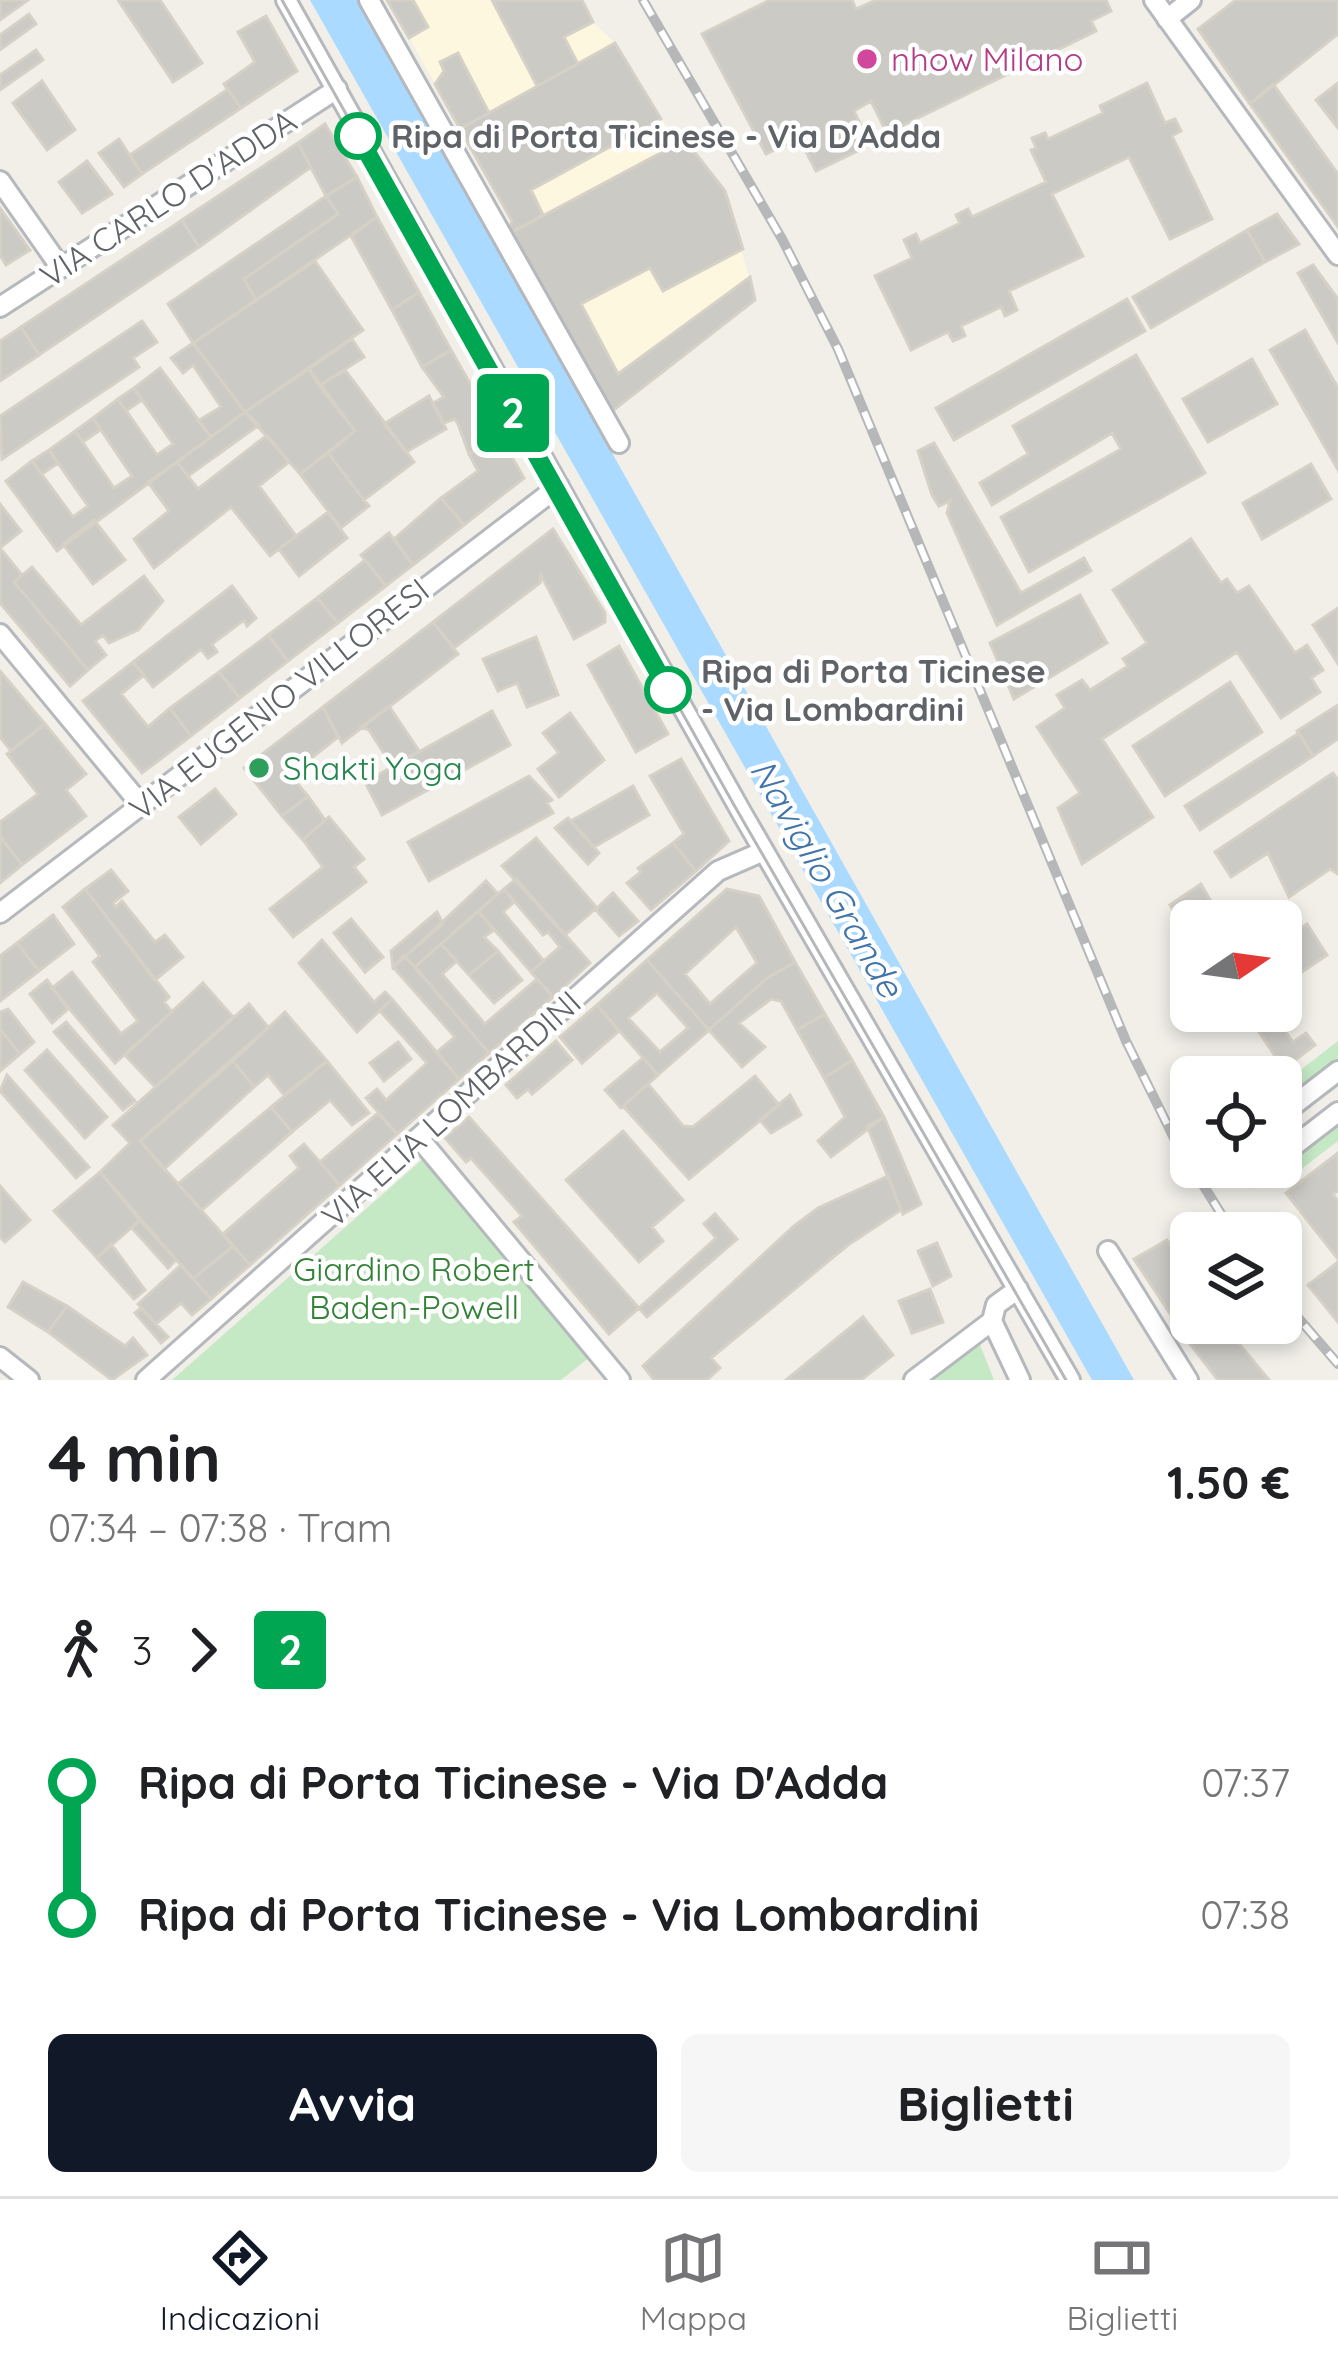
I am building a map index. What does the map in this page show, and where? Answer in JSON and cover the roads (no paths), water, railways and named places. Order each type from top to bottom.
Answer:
[{"type":"street","points":[[286,0],[764,851],[1070,1380]]},
{"type":"street","points":[[369,0],[620,443]]},
{"type":"street","points":[[1154,0],[1338,255]]},
{"type":"street","points":[[1166,19],[1191,0]]},
{"type":"street","name":"VIA CARLO D'ADDA","points":[[0,308],[337,89]]},
{"type":"street","points":[[0,181],[61,268]]},
{"type":"street","name":"VIA EUGENIO VILLORESI","points":[[0,913],[559,486]]},
{"type":"street","points":[[0,634],[142,806]]},
{"type":"street","name":"VIA ELIA LOMBARDINI","points":[[146,1380],[717,872],[764,851]]},
{"type":"street","points":[[1302,1099],[1338,1071]]},
{"type":"street","points":[[1302,1140],[1338,1112]]},
{"type":"street","points":[[418,1138],[620,1380]]},
{"type":"street","points":[[1108,1251],[1188,1380]]},
{"type":"street","points":[[1018,1289],[996,1305],[992,1322],[1020,1380]]},
{"type":"street","points":[[914,1380],[992,1322]]},
{"type":"street","points":[[0,1357],[29,1380]]},
{"type":"water","name":"Naviglio Grande","points":[[310,0],[357,0],[1134,1380],[1092,1380]]},
{"type":"tram line","points":[[282,0],[734,805],[1066,1380]]},
{"type":"tram line","name":"2","points":[[358,136],[668,690]]},
{"type":"railway","points":[[643,0],[782,239],[838,349],[1126,1041],[1175,1140],[1220,1212]]},
{"type":"railway","points":[[1302,1322],[1338,1364]]},
{"type":"place","name":"nhow Milano","points":[[867,59]]},
{"type":"place","name":"Ripa di Porta Ticinese - Via D'Adda","points":[[358,136]]},
{"type":"place","name":"Ripa di Porta Ticinese - Via Lombardini","points":[[668,690]]},
{"type":"place","name":"Shakti Yoga","points":[[259,768]]},
{"type":"park label","name":"Giardino Robert Baden-Powell","points":[[414,1288]]}]
